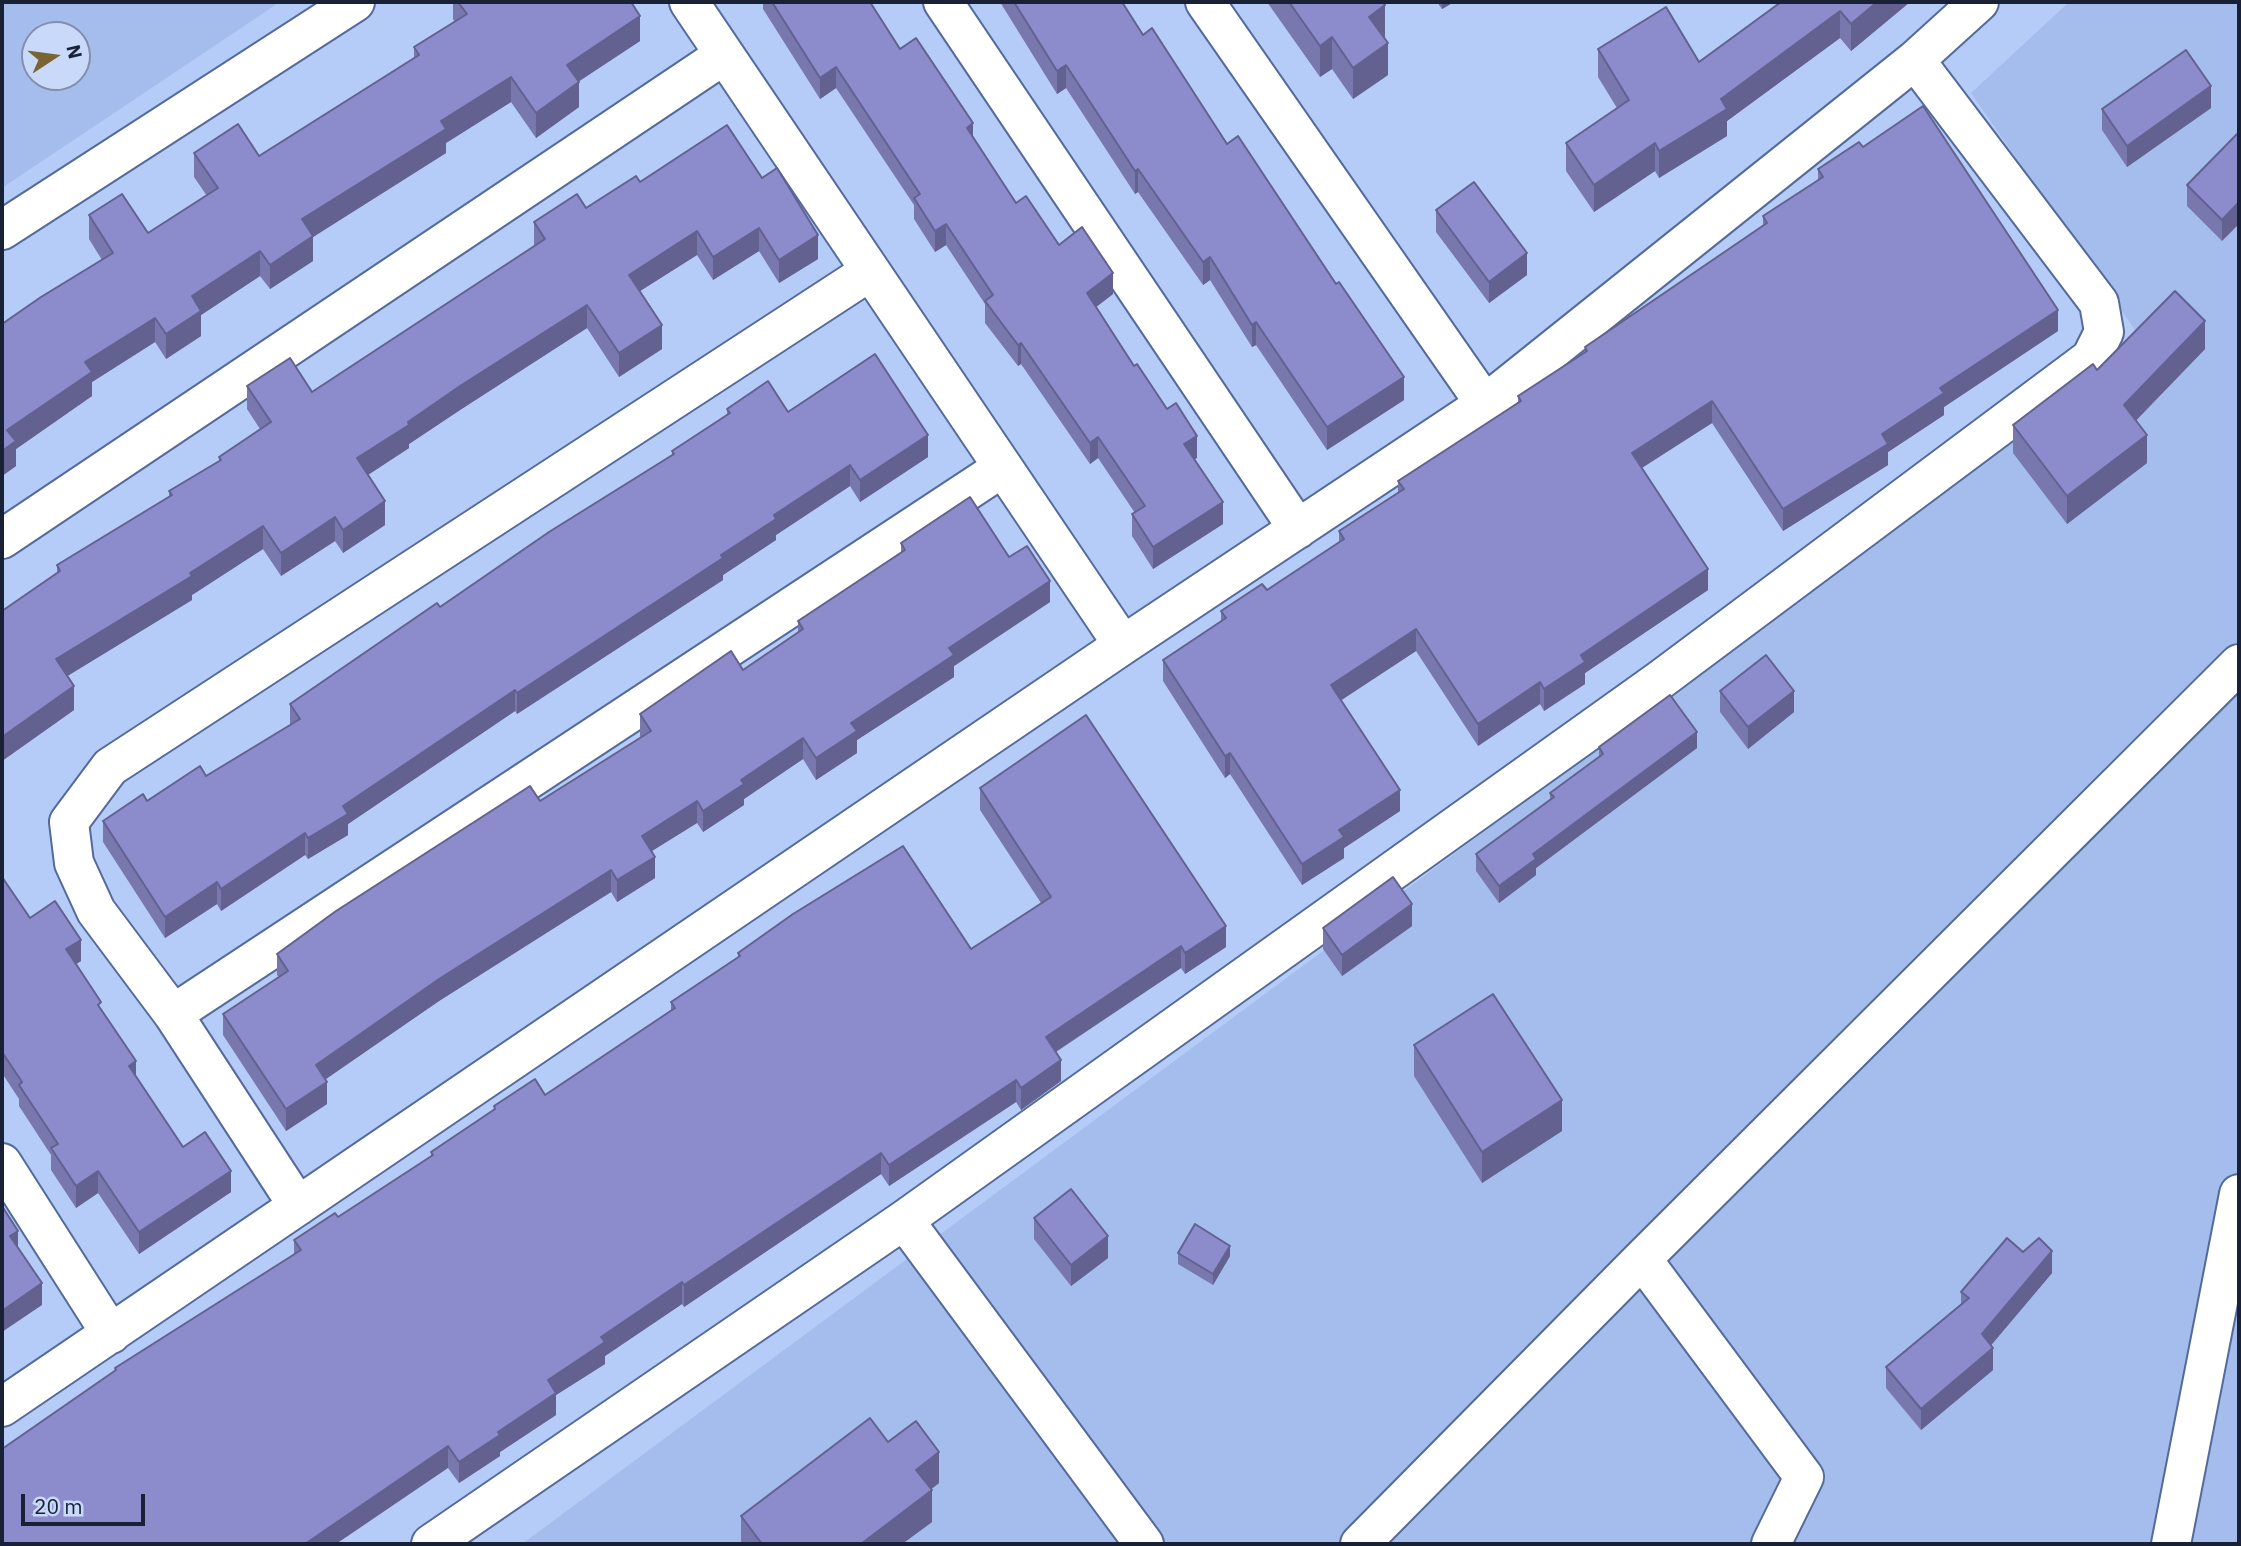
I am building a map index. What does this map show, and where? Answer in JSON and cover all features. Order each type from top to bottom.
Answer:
[{"type":"street","points":[[2,230],[355,2]]},
{"type":"street","points":[[689,2],[1123,645]]},
{"type":"street","points":[[943,2],[1298,528]]},
{"type":"street","points":[[1205,2],[1485,404]]},
{"type":"street","points":[[2,1407],[1123,645],[1485,404],[1915,60],[1979,2]]},
{"type":"street","points":[[2,540],[724,55]]},
{"type":"street","points":[[431,1544],[904,1220],[1660,680],[2091,358],[2104,332],[2099,303],[1915,60]]},
{"type":"street","points":[[298,1206],[173,1014],[96,911],[74,863],[69,822],[110,766],[869,272]]},
{"type":"street","points":[[173,1014],[1002,468]]},
{"type":"street","points":[[1360,1544],[2239,664]]},
{"type":"street","points":[[2,1163],[111,1334]]},
{"type":"street","points":[[2171,1544],[2239,1194]]},
{"type":"street","points":[[904,1220],[1144,1544]]},
{"type":"street","points":[[1642,1259],[1804,1477],[1771,1544]]},
{"type":"shaded area","points":[[2,2],[280,2],[2,188]]},
{"type":"shaded area","points":[[2069,2],[2239,2],[2239,1544],[522,1544],[2144,343],[1971,93]]},
{"type":"building","points":[[458,2],[631,2],[640,16],[567,65],[579,82],[536,113],[511,77],[441,121],[446,129],[302,219],[313,236],[270,265],[260,251],[192,296],[201,311],[166,334],[155,318],[85,362],[92,372],[7,430],[16,441],[2,451],[2,324],[113,253],[89,215],[122,194],[148,233],[218,188],[194,153],[238,124],[259,156],[419,55],[414,47],[467,14]]},
{"type":"building","points":[[772,2],[870,2],[900,49],[916,38],[973,123],[967,128],[1016,203],[1026,196],[1059,245],[1082,227],[1113,273],[1087,293],[1134,366],[1137,364],[1167,409],[1176,403],[1197,436],[1184,444],[1223,502],[1153,547],[1132,514],[1145,506],[1098,437],[1090,443],[1021,343],[1018,345],[985,301],[993,295],[946,224],[935,231],[914,198],[920,194],[836,67],[820,78]]},
{"type":"building","points":[[1014,2],[1122,2],[1143,35],[1152,28],[1227,144],[1238,136],[1336,284],[1339,282],[1404,377],[1327,427],[1256,322],[1252,325],[1210,257],[1203,262],[1138,169],[1135,171],[1066,65],[1057,71]]},
{"type":"building","points":[[1289,2],[1383,2],[1385,5],[1369,17],[1388,43],[1353,68],[1332,37],[1320,46]]},
{"type":"building","points":[[1781,2],[1877,2],[1851,24],[1840,11],[1721,99],[1727,109],[1659,151],[1655,143],[1594,185],[1566,143],[1629,100],[1598,49],[1666,7],[1699,62]]},
{"type":"building","points":[[2186,50],[2211,86],[2127,146],[2102,109]]},
{"type":"building","points":[[1923,106],[2058,310],[1940,388],[1944,393],[1882,434],[1888,444],[1783,509],[1712,401],[1632,453],[1708,569],[1581,655],[1585,662],[1544,689],[1540,682],[1478,724],[1416,629],[1331,685],[1400,790],[1339,830],[1344,837],[1302,864],[1230,753],[1225,756],[1163,660],[1226,618],[1221,611],[1262,584],[1267,590],[1344,539],[1339,531],[1404,489],[1398,481],[1521,401],[1518,396],[1587,351],[1585,347],[1767,223],[1763,216],[1823,177],[1818,169],[1859,142],[1863,147]]},
{"type":"building","points":[[727,125],[762,178],[777,168],[818,235],[779,260],[759,228],[713,257],[697,231],[629,275],[662,325],[619,353],[587,305],[460,386],[408,422],[409,425],[357,458],[385,501],[343,530],[335,517],[281,553],[263,526],[190,573],[192,576],[56,659],[74,686],[2,737],[2,611],[60,571],[57,565],[172,495],[169,491],[221,460],[219,457],[271,422],[247,386],[290,358],[312,392],[545,239],[534,222],[577,194],[586,208],[636,176],[640,182]]},
{"type":"building","points":[[2239,132],[2239,202],[2222,220],[2187,185]]},
{"type":"building","points":[[1474,182],[1527,253],[1489,282],[1436,210]]},
{"type":"building","points":[[2175,291],[2205,321],[2124,405],[2147,435],[2067,496],[2013,425],[2093,364],[2097,370]]},
{"type":"building","points":[[875,354],[928,435],[860,480],[850,465],[774,515],[776,519],[721,555],[723,558],[517,693],[515,690],[343,806],[348,814],[308,838],[305,833],[221,889],[217,882],[165,917],[103,821],[143,794],[147,801],[200,766],[206,776],[300,719],[290,704],[437,603],[440,607],[549,532],[674,454],[672,451],[730,413],[727,409],[768,381],[788,412]]},
{"type":"building","points":[[970,497],[1009,557],[1027,546],[1050,581],[949,648],[954,655],[851,723],[857,731],[816,758],[803,738],[741,780],[744,784],[703,811],[697,801],[642,836],[655,857],[617,880],[611,870],[439,979],[316,1065],[327,1082],[286,1109],[223,1014],[288,971],[277,954],[336,911],[530,786],[540,801],[651,731],[640,714],[731,651],[743,670],[803,629],[798,621],[905,550],[901,543]]},
{"type":"building","points":[[1766,655],[1794,691],[1748,727],[1720,691]]},
{"type":"building","points":[[1670,695],[1697,732],[1533,854],[1536,859],[1499,886],[1476,854],[1554,797],[1550,793],[1603,754],[1599,747]]},
{"type":"building","points":[[1086,715],[1226,926],[1185,953],[1181,946],[1046,1037],[1061,1060],[1021,1088],[1016,1080],[889,1165],[881,1153],[684,1285],[682,1282],[601,1337],[605,1342],[548,1380],[556,1393],[498,1432],[500,1435],[459,1462],[448,1446],[305,1544],[2,1544],[2,1449],[116,1370],[115,1368],[301,1250],[294,1240],[335,1213],[338,1217],[433,1155],[431,1152],[495,1109],[494,1106],[535,1079],[545,1095],[675,1008],[671,1002],[740,956],[738,953],[793,914],[903,846],[971,949],[1051,897],[980,788]]},
{"type":"building","points":[[2,877],[30,918],[55,901],[81,940],[66,949],[101,1002],[98,1005],[136,1061],[129,1066],[183,1147],[205,1132],[231,1171],[139,1232],[98,1171],[76,1186],[51,1148],[58,1144],[19,1085],[22,1082],[2,1052]]},
{"type":"building","points":[[1393,877],[1412,904],[1342,955],[1323,928]]},
{"type":"building","points":[[1493,994],[1562,1100],[1482,1152],[1414,1045]]},
{"type":"building","points":[[1071,1189],[1108,1236],[1071,1265],[1034,1218]]},
{"type":"building","points":[[2,1206],[18,1231],[10,1236],[42,1283],[2,1311]]},
{"type":"building","points":[[1195,1224],[1230,1246],[1213,1274],[1178,1253]]},
{"type":"building","points":[[2007,1238],[2023,1252],[2039,1238],[2052,1251],[1982,1334],[1993,1348],[1921,1409],[1886,1367],[1969,1298],[1961,1292]]},
{"type":"building","points":[[870,1418],[888,1442],[916,1421],[939,1452],[916,1470],[932,1490],[861,1544],[762,1544],[741,1516]]}]
